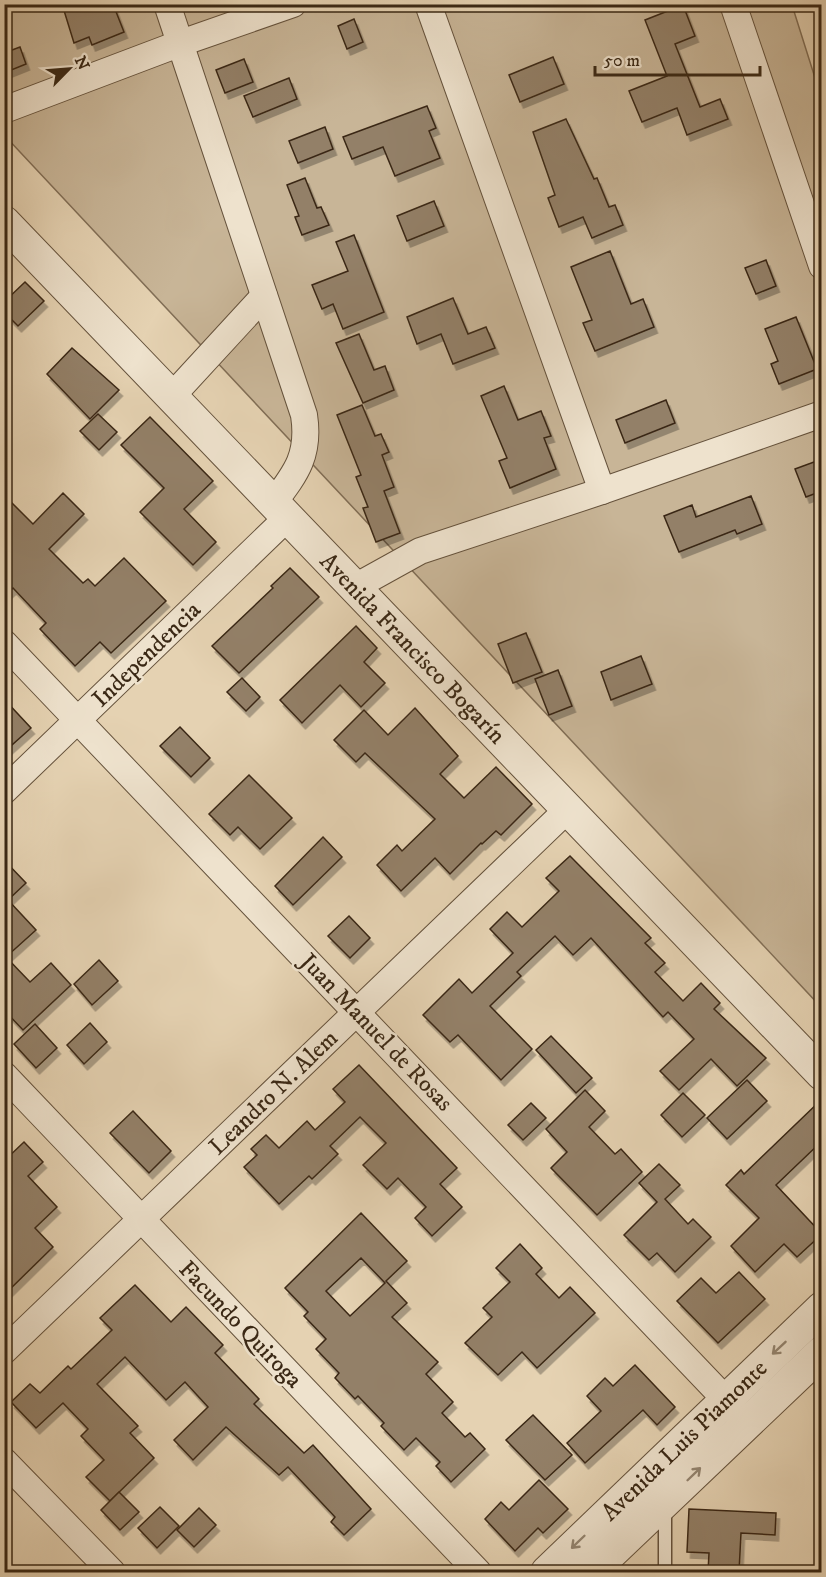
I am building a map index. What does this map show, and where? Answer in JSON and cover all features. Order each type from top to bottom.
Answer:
[{"type":"street","name":"Independencia","points":[[4,791],[78,720],[281,510],[299,469],[307,435],[304,415],[167,4]]},
{"type":"street","points":[[4,110],[181,43],[293,4]]},
{"type":"street","points":[[428,4],[602,491]]},
{"type":"street","points":[[733,4],[822,266]]},
{"type":"street","name":"Avenida Francisco Bogarín","points":[[8,234],[172,396],[822,1074]]},
{"type":"street","points":[[172,396],[264,296]]},
{"type":"street","points":[[355,587],[420,551],[602,491],[822,414]]},
{"type":"street","name":"Juan Manuel de Rosas","points":[[4,643],[725,1399],[745,1425]]},
{"type":"street","name":"Leandro N. Alem","points":[[4,1351],[568,809]]},
{"type":"street","name":"Facundo Quiroga","points":[[4,1075],[478,1572]]},
{"type":"street","name":"Avenida Luis Piamonte","points":[[547,1572],[822,1308]]},
{"type":"street","name":"Avenida Luis Piamonte","points":[[591,1572],[822,1352]]},
{"type":"street","points":[[4,1461],[112,1572]]},
{"type":"lane","points":[[665,1572],[666,1501]]},
{"type":"shaded area","points":[[5,5],[792,5],[822,100],[821,1007],[5,136]]},
{"type":"building","points":[[62,4],[113,4],[124,32],[92,45],[89,37],[74,43]]},
{"type":"building","points":[[683,5],[695,36],[675,44],[700,107],[720,99],[728,119],[687,135],[677,108],[642,122],[629,91],[667,76],[645,20]]},
{"type":"building","points":[[354,19],[363,42],[347,49],[338,26]]},
{"type":"building","points":[[20,47],[26,64],[4,73],[4,53]]},
{"type":"building","points":[[553,57],[564,84],[520,102],[509,75]]},
{"type":"building","points":[[244,59],[253,82],[225,93],[216,70]]},
{"type":"building","points":[[289,78],[297,99],[253,117],[244,96]]},
{"type":"building","points":[[427,106],[436,128],[429,131],[440,158],[395,176],[383,147],[352,159],[343,137]]},
{"type":"building","points":[[566,119],[594,179],[597,178],[609,207],[615,205],[623,225],[592,238],[583,217],[559,227],[548,198],[555,195],[533,132]]},
{"type":"building","points":[[325,127],[333,149],[298,163],[289,141]]},
{"type":"building","points":[[305,178],[317,208],[321,207],[329,225],[302,235],[295,217],[299,216],[287,185]]},
{"type":"building","points":[[434,201],[444,226],[407,241],[397,216]]},
{"type":"building","points":[[354,235],[384,312],[343,329],[333,304],[322,309],[312,285],[348,271],[336,242]]},
{"type":"building","points":[[610,251],[631,304],[643,299],[654,327],[595,351],[583,323],[592,320],[571,267]]},
{"type":"building","points":[[766,260],[776,286],[756,294],[745,268]]},
{"type":"building","points":[[25,282],[44,301],[18,326],[4,312],[4,302]]},
{"type":"building","points":[[453,298],[468,334],[486,327],[495,348],[453,364],[441,334],[417,344],[407,317]]},
{"type":"building","points":[[796,317],[817,369],[779,384],[771,364],[778,361],[765,329]]},
{"type":"building","points":[[359,334],[374,370],[385,366],[394,390],[363,403],[336,343]]},
{"type":"building","points":[[72,348],[119,390],[90,419],[47,374]]},
{"type":"building","points":[[504,386],[518,420],[541,411],[551,436],[544,438],[556,469],[510,488],[499,461],[507,458],[481,396]]},
{"type":"building","points":[[666,400],[675,423],[625,443],[616,420]]},
{"type":"building","points":[[362,405],[375,436],[381,434],[389,452],[382,455],[394,487],[384,491],[400,533],[376,542],[363,508],[368,507],[356,477],[361,475],[337,415]]},
{"type":"building","points":[[98,414],[117,432],[99,450],[80,431]]},
{"type":"building","points":[[150,417],[213,481],[184,509],[216,542],[193,565],[140,512],[164,488],[121,445]]},
{"type":"building","points":[[822,459],[822,491],[806,497],[795,469]]},
{"type":"building","points":[[63,493],[84,514],[49,549],[83,583],[88,579],[95,586],[124,558],[166,601],[111,653],[100,642],[75,666],[40,629],[46,623],[13,588],[4,596],[4,495],[33,524]]},
{"type":"building","points":[[751,496],[762,524],[737,534],[735,530],[679,552],[664,516],[692,505],[696,517]]},
{"type":"building","points":[[290,568],[319,597],[239,673],[212,646],[273,588],[271,586]]},
{"type":"building","points":[[356,626],[377,648],[364,662],[385,683],[361,707],[340,685],[302,723],[280,700]]},
{"type":"building","points":[[526,633],[542,672],[513,683],[498,644]]},
{"type":"building","points":[[641,656],[652,684],[611,700],[601,672]]},
{"type":"building","points":[[558,670],[572,706],[549,715],[535,679]]},
{"type":"building","points":[[242,678],[260,697],[246,711],[227,692]]},
{"type":"building","points":[[4,699],[31,728],[4,752]]},
{"type":"building","points":[[415,708],[458,756],[440,774],[464,798],[496,767],[532,804],[501,835],[496,831],[481,843],[450,874],[435,858],[401,891],[377,865],[397,845],[402,851],[435,819],[365,753],[356,762],[334,740],[364,710],[388,735]]},
{"type":"building","points":[[180,727],[210,758],[191,777],[160,746]]},
{"type":"building","points":[[249,775],[292,818],[260,849],[238,827],[230,835],[209,814]]},
{"type":"building","points":[[323,837],[342,857],[293,905],[275,886]]},
{"type":"building","points":[[570,856],[651,938],[645,943],[665,963],[655,972],[683,1001],[701,983],[720,1003],[714,1009],[766,1058],[737,1086],[711,1059],[679,1090],[660,1071],[694,1039],[668,1012],[663,1017],[591,938],[573,955],[555,936],[517,972],[521,976],[490,1006],[532,1049],[501,1080],[458,1035],[450,1042],[423,1015],[459,979],[472,993],[513,953],[490,929],[507,912],[522,927],[559,891],[546,878]]},
{"type":"building","points":[[4,860],[26,883],[8,900],[36,930],[6,957],[30,982],[51,963],[71,985],[23,1030],[4,1010]]},
{"type":"building","points":[[349,916],[370,938],[350,958],[328,936]]},
{"type":"building","points":[[99,960],[118,981],[92,1005],[74,984]]},
{"type":"building","points":[[90,1023],[107,1042],[84,1064],[67,1045]]},
{"type":"building","points":[[35,1024],[57,1048],[36,1068],[14,1044]]},
{"type":"building","points":[[551,1036],[592,1078],[576,1093],[536,1050]]},
{"type":"building","points":[[359,1065],[457,1168],[440,1184],[462,1207],[432,1236],[415,1218],[426,1207],[398,1178],[387,1189],[363,1165],[386,1143],[360,1117],[330,1146],[338,1154],[312,1179],[309,1176],[279,1204],[244,1167],[257,1155],[251,1149],[266,1135],[279,1148],[307,1121],[315,1130],[345,1102],[333,1089]]},
{"type":"building","points":[[747,1080],[767,1101],[727,1139],[707,1118]]},
{"type":"building","points":[[585,1090],[605,1111],[589,1127],[615,1154],[621,1149],[642,1172],[597,1215],[551,1168],[567,1152],[546,1129]]},
{"type":"building","points":[[683,1093],[705,1115],[682,1137],[661,1115]]},
{"type":"building","points":[[822,1099],[822,1141],[776,1185],[822,1234],[797,1257],[784,1244],[755,1272],[731,1246],[759,1218],[726,1185],[741,1170],[744,1174]]},
{"type":"building","points":[[531,1103],[546,1118],[523,1140],[508,1125]]},
{"type":"building","points":[[133,1111],[171,1151],[149,1173],[110,1133]]},
{"type":"building","points":[[24,1142],[43,1162],[28,1176],[57,1207],[35,1228],[53,1247],[4,1295],[4,1161]]},
{"type":"building","points":[[659,1164],[680,1185],[665,1199],[688,1224],[693,1219],[711,1237],[675,1272],[657,1253],[649,1260],[624,1235],[657,1202],[639,1183]]},
{"type":"building","points":[[361,1213],[407,1261],[386,1281],[407,1303],[392,1317],[438,1362],[426,1374],[453,1402],[442,1413],[465,1437],[470,1433],[485,1449],[451,1482],[436,1466],[440,1462],[416,1438],[404,1450],[381,1426],[384,1423],[358,1396],[355,1399],[335,1378],[339,1373],[316,1349],[326,1339],[304,1316],[308,1312],[285,1288]],"holes":[[[361,1258],[385,1283],[350,1316],[326,1291]]]},
{"type":"building","points":[[520,1244],[542,1268],[536,1274],[559,1298],[570,1287],[595,1313],[537,1368],[522,1352],[498,1375],[465,1343],[492,1317],[483,1308],[510,1282],[496,1268]]},
{"type":"building","points":[[739,1272],[765,1299],[718,1343],[677,1301],[701,1278],[716,1293]]},
{"type":"building","points":[[135,1285],[171,1322],[186,1307],[223,1345],[215,1353],[259,1399],[254,1404],[304,1453],[313,1445],[371,1509],[344,1535],[331,1522],[335,1517],[288,1467],[279,1475],[226,1427],[193,1460],[174,1440],[208,1407],[185,1382],[166,1400],[125,1357],[97,1384],[138,1426],[130,1433],[154,1458],[110,1501],[86,1477],[104,1460],[81,1436],[88,1429],[63,1403],[36,1428],[11,1402],[30,1384],[40,1393],[68,1366],[71,1369],[112,1330],[100,1318]]},
{"type":"building","points":[[635,1365],[675,1407],[657,1425],[643,1410],[585,1463],[567,1443],[601,1411],[587,1396],[605,1378],[613,1386]]},
{"type":"building","points":[[533,1415],[572,1455],[545,1480],[506,1440]]},
{"type":"building","points":[[539,1480],[568,1509],[543,1533],[538,1528],[515,1551],[485,1519],[501,1502],[509,1510]]},
{"type":"building","points":[[119,1492],[139,1512],[120,1530],[101,1510]]},
{"type":"building","points":[[160,1507],[179,1526],[157,1548],[138,1528]]},
{"type":"building","points":[[199,1508],[216,1525],[194,1547],[177,1530]]},
{"type":"building","points":[[689,1509],[776,1513],[775,1535],[741,1533],[739,1572],[708,1572],[709,1553],[687,1552]]}]
